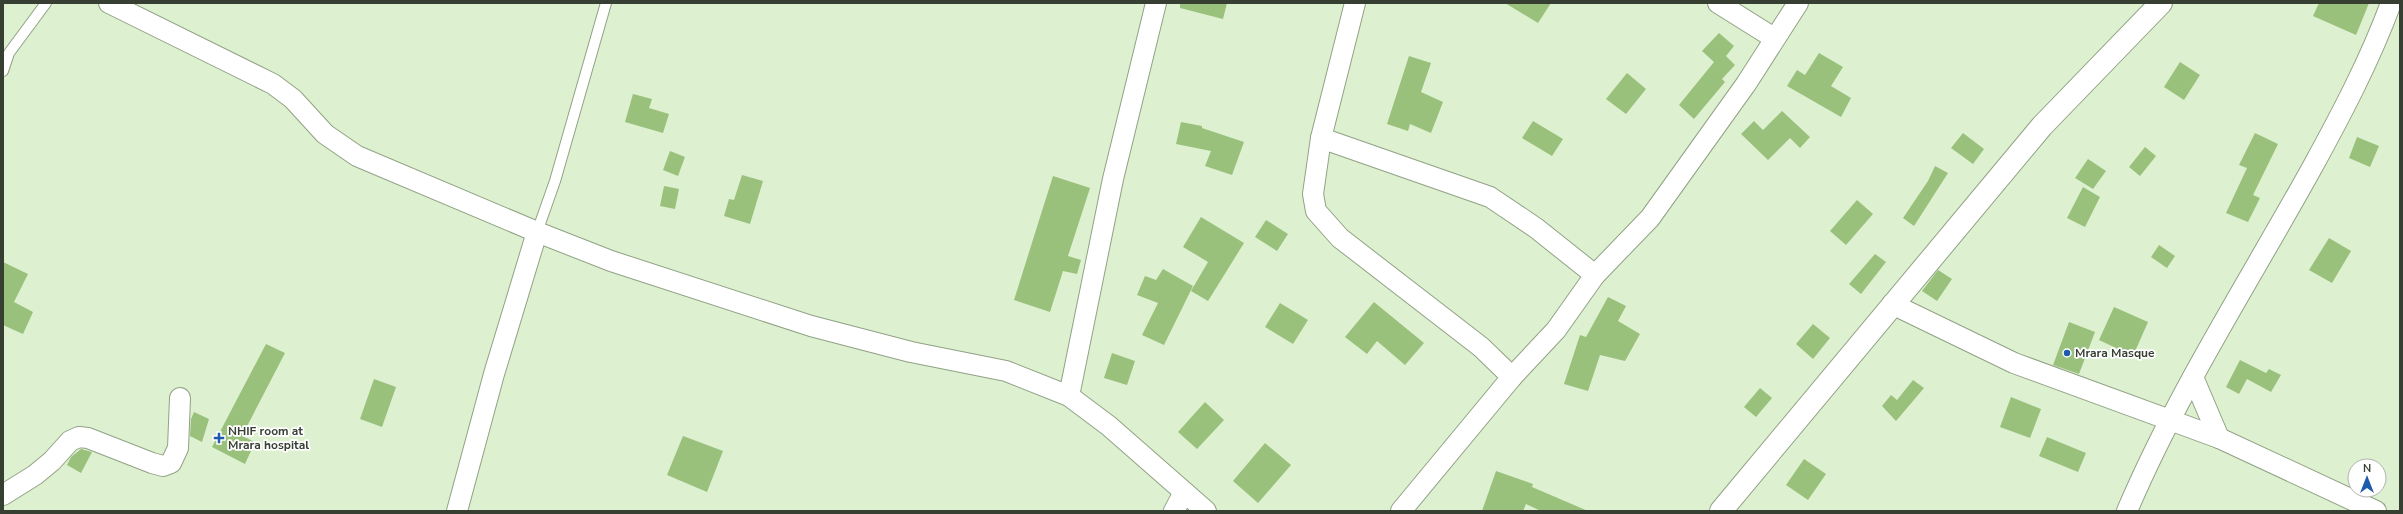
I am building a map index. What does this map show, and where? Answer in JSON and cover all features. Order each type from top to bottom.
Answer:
[{"type":"street","points":[[109,3],[273,84],[293,99],[325,134],[357,156],[538,232],[611,261],[811,326],[904,350],[1006,371],[1069,396],[1109,426],[1206,511]]},
{"type":"street","points":[[1069,396],[1113,178],[1156,3]]},
{"type":"street","points":[[1355,3],[1321,138],[1313,202],[1320,218],[1340,238],[1481,347],[1512,377]]},
{"type":"street","points":[[1718,3],[1774,38]]},
{"type":"street","points":[[1401,511],[1512,377],[1556,330],[1595,275],[1650,218],[1746,84],[1774,38],[1798,3]]},
{"type":"street","points":[[1721,511],[1892,304],[2042,126],[2161,3]]},
{"type":"street","points":[[2127,511],[2193,377],[2331,133],[2376,43],[2391,3]]},
{"type":"street","points":[[1321,138],[1490,197],[1536,228],[1595,275]]},
{"type":"street","points":[[457,511],[494,374],[538,232]]},
{"type":"street","points":[[1892,304],[2014,363],[2219,438],[2376,511]]},
{"type":"street","points":[[2193,377],[2219,438]]},
{"type":"street","points":[[3,495],[35,475],[52,461],[70,441],[79,438],[88,438],[163,466],[171,463],[178,448],[180,398]]},
{"type":"street","points":[[1174,511],[1184,492]]},
{"type":"lane","points":[[3,71],[9,53],[46,3]]},
{"type":"lane","points":[[538,232],[556,181],[606,3]]},
{"type":"building","points":[[1180,3],[1227,3],[1223,19],[1180,8]]},
{"type":"building","points":[[1505,3],[1551,3],[1538,23]]},
{"type":"building","points":[[2319,3],[2369,3],[2356,35],[2313,16]]},
{"type":"building","points":[[1719,33],[1734,46],[1726,56],[1735,65],[1722,79],[1725,82],[1694,119],[1679,105],[1714,62],[1702,51]]},
{"type":"building","points":[[1819,53],[1843,67],[1831,86],[1851,98],[1841,117],[1787,86],[1797,70],[1805,75]]},
{"type":"building","points":[[1409,56],[1431,63],[1421,92],[1443,102],[1431,133],[1410,124],[1408,131],[1387,124]]},
{"type":"building","points":[[2180,62],[2200,75],[2184,100],[2164,87]]},
{"type":"building","points":[[1627,73],[1646,89],[1626,114],[1606,99]]},
{"type":"building","points":[[633,94],[652,99],[649,108],[669,114],[663,133],[625,122]]},
{"type":"building","points":[[1782,111],[1810,137],[1800,148],[1790,138],[1768,160],[1741,134],[1754,121],[1763,130]]},
{"type":"building","points":[[1533,121],[1563,139],[1552,156],[1522,138]]},
{"type":"building","points":[[1181,122],[1202,126],[1202,128],[1244,142],[1232,175],[1205,166],[1211,151],[1176,144]]},
{"type":"building","points":[[1963,133],[1984,149],[1973,164],[1951,148]]},
{"type":"building","points":[[2255,133],[2278,144],[2253,195],[2260,198],[2248,222],[2226,213],[2247,168],[2239,165]]},
{"type":"building","points":[[2357,137],[2379,146],[2370,167],[2349,158]]},
{"type":"building","points":[[2145,147],[2156,156],[2140,176],[2129,167]]},
{"type":"building","points":[[670,151],[685,157],[678,176],[663,170]]},
{"type":"building","points":[[2088,159],[2106,171],[2093,189],[2075,178]]},
{"type":"building","points":[[1935,166],[1948,173],[1914,226],[1903,218],[1928,181]]},
{"type":"building","points":[[742,175],[763,181],[750,224],[724,216],[729,199],[734,200]]},
{"type":"building","points":[[1053,176],[1090,188],[1068,256],[1081,260],[1077,274],[1063,271],[1050,312],[1014,300]]},
{"type":"building","points":[[664,186],[679,189],[675,209],[660,206]]},
{"type":"building","points":[[2083,187],[2100,197],[2085,227],[2067,218]]},
{"type":"building","points":[[1857,200],[1873,214],[1846,245],[1830,231]]},
{"type":"building","points":[[1201,217],[1244,243],[1208,301],[1191,291],[1208,262],[1183,247]]},
{"type":"building","points":[[1266,220],[1288,234],[1277,251],[1255,237]]},
{"type":"building","points":[[2329,238],[2351,251],[2332,283],[2309,270]]},
{"type":"building","points":[[2159,245],[2175,256],[2167,268],[2151,257]]},
{"type":"building","points":[[1875,254],[1886,262],[1861,294],[1849,284]]},
{"type":"building","points":[[3,262],[28,274],[14,302],[33,312],[23,334],[3,325]]},
{"type":"building","points":[[1163,269],[1193,286],[1164,345],[1142,335],[1158,303],[1137,295],[1145,276],[1156,280]]},
{"type":"building","points":[[1938,270],[1952,279],[1937,301],[1922,291]]},
{"type":"building","points":[[1608,297],[1626,306],[1618,321],[1640,334],[1625,361],[1600,355],[1588,391],[1564,384],[1580,335],[1586,337]]},
{"type":"building","points":[[1374,302],[1424,343],[1405,365],[1377,341],[1367,354],[1345,337]]},
{"type":"building","points":[[1280,303],[1308,320],[1293,344],[1265,327]]},
{"type":"building","points":[[2114,307],[2148,322],[2133,356],[2099,340]]},
{"type":"building","points":[[2069,322],[2095,332],[2079,374],[2053,365]]},
{"type":"building","points":[[1813,324],[1830,338],[1813,359],[1796,344]]},
{"type":"building","points":[[266,344],[285,353],[242,436],[255,442],[245,464],[212,447]]},
{"type":"building","points":[[1112,353],[1135,361],[1127,385],[1104,378]]},
{"type":"building","points":[[2240,360],[2266,373],[2269,369],[2281,375],[2271,392],[2247,379],[2239,394],[2226,387]]},
{"type":"building","points":[[374,379],[396,387],[382,427],[360,419]]},
{"type":"building","points":[[1913,380],[1924,388],[1896,421],[1882,406],[1891,395],[1897,400]]},
{"type":"building","points":[[1760,388],[1772,398],[1756,417],[1744,407]]},
{"type":"building","points":[[2011,397],[2041,409],[2030,438],[2000,427]]},
{"type":"building","points":[[1205,402],[1224,420],[1197,449],[1178,432]]},
{"type":"building","points":[[194,412],[209,419],[202,442],[190,436],[191,419]]},
{"type":"building","points":[[683,436],[723,451],[707,492],[667,475]]},
{"type":"building","points":[[2047,437],[2086,453],[2078,472],[2039,456]]},
{"type":"building","points":[[1265,443],[1291,465],[1258,503],[1233,481]]},
{"type":"building","points":[[81,449],[92,452],[81,473],[67,465],[71,457]]},
{"type":"building","points":[[1804,459],[1826,474],[1808,500],[1786,485]]},
{"type":"building","points":[[1496,471],[1533,484],[1532,487],[1588,511],[1541,511],[1526,504],[1523,511],[1482,511]]},
{"type":"place","name":"Mrara Masque","points":[[2067,353]]},
{"type":"place","name":"NHIF room at Mrara hospital","points":[[219,438]]}]
